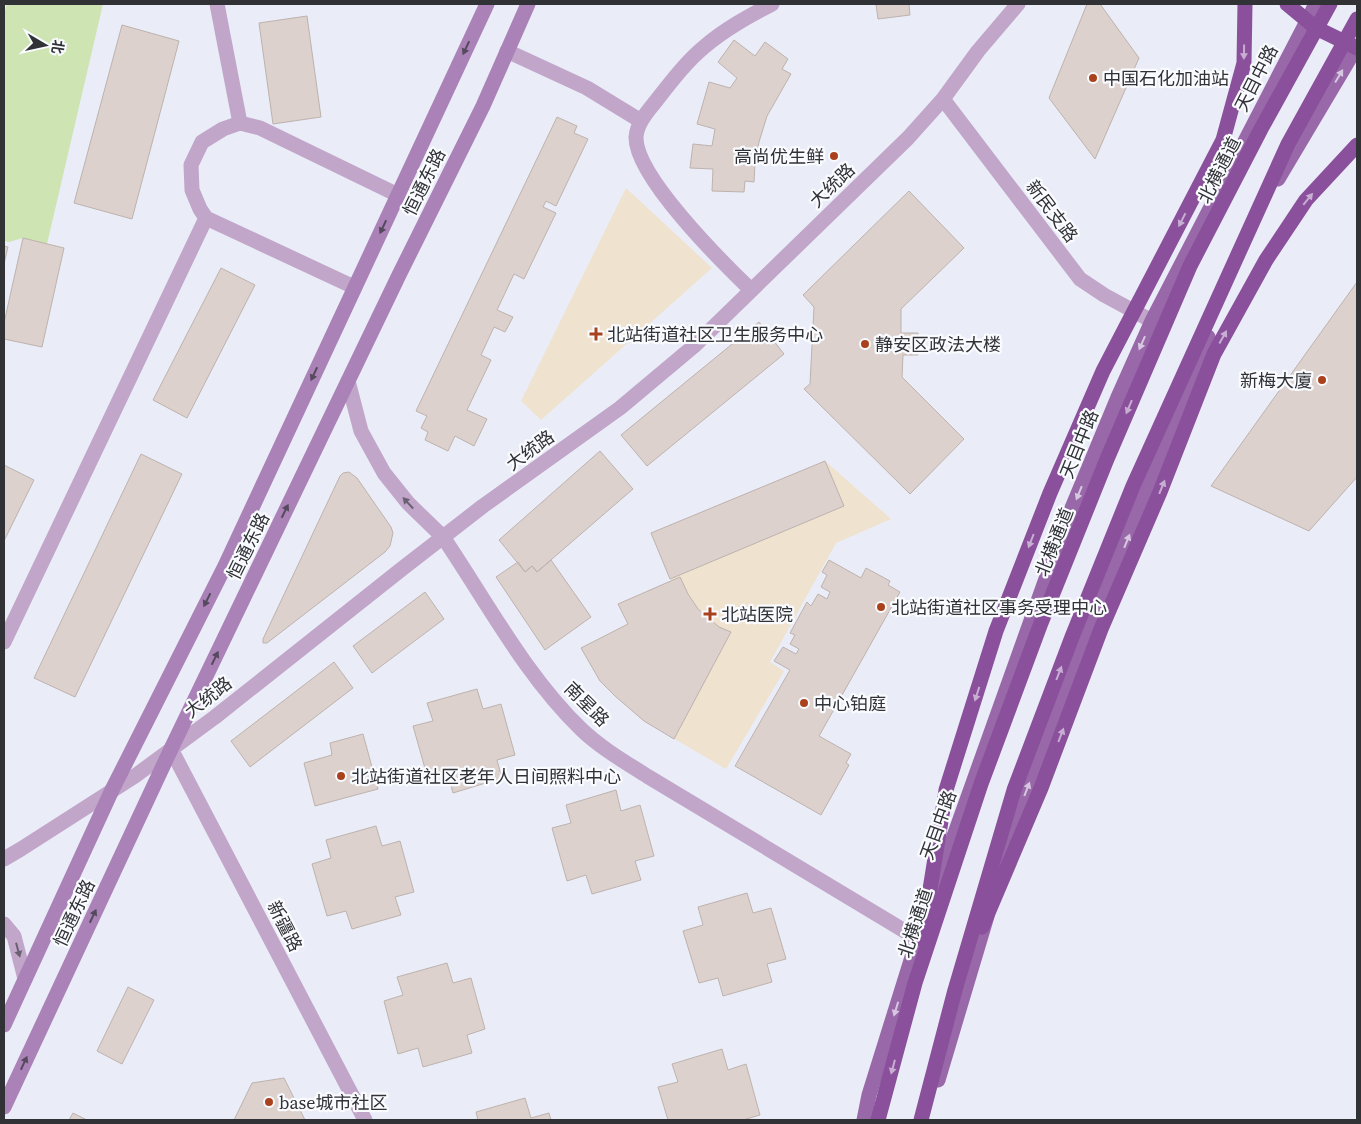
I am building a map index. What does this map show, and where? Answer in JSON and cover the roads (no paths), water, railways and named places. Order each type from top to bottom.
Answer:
[{"type":"highway","points":[[915,983],[946,790],[996,631],[1050,493],[1103,371],[1223,140],[1244,63],[1245,4]]},
{"type":"highway","points":[[1287,4],[1316,28],[1357,47]]},
{"type":"highway","name":"北横通道","points":[[878,1120],[915,983],[982,784],[1041,623],[1107,459],[1190,266],[1261,129],[1330,4]]},
{"type":"highway","points":[[921,1120],[955,990],[1014,790],[1072,637],[1133,486],[1288,144],[1357,19]]},
{"type":"highway","points":[[955,990],[1041,788],[1101,629],[1160,492],[1214,354],[1266,260],[1306,200],[1357,145]]},
{"type":"main road","name":"恒通东路","points":[[4,1025],[112,790],[225,566],[487,4]]},
{"type":"main road","name":"恒通东路","points":[[4,1107],[171,749],[483,106],[528,4]]},
{"type":"main road","name":"天目中路","points":[[864,1120],[869,1095],[918,939],[1067,520],[1152,321],[1316,4]]},
{"type":"main road","points":[[926,1120],[1016,819],[1056,713],[1258,212],[1357,47]]},
{"type":"street","points":[[217,4],[240,123]]},
{"type":"street","points":[[751,290],[720,260],[657,186],[644,164],[636,136],[641,120],[680,72],[705,46],[745,18],[772,4]]},
{"type":"street","name":"大统路","points":[[4,858],[112,790],[215,717],[443,537],[620,408],[694,346],[908,138],[943,99],[978,51],[1018,4]]},
{"type":"street","points":[[507,51],[586,88],[641,120]]},
{"type":"street","name":"新民支路","points":[[943,99],[1080,279],[1104,296],[1152,321]]},
{"type":"street","points":[[354,287],[206,218],[192,190],[191,165],[202,142],[223,129],[240,123],[260,128],[398,195]]},
{"type":"street","points":[[4,642],[206,218]]},
{"type":"street","name":"南星路","points":[[348,381],[361,430],[384,473],[408,503],[443,537],[525,663],[557,704],[582,731],[647,776],[918,939]]},
{"type":"street","name":"新疆路","points":[[171,749],[365,1120]]},
{"type":"street","points":[[4,924],[14,936],[25,979]]},
{"type":"place","name":"中国石化加油站","points":[[1093,78]]},
{"type":"place","name":"高尚优生鲜","points":[[834,156]]},
{"type":"place","name":"北站街道社区卫生服务中心","points":[[596,334]]},
{"type":"place","name":"静安区政法大楼","points":[[865,344]]},
{"type":"place","name":"新梅大廈","points":[[1322,380]]},
{"type":"place","name":"北站街道社区事务受理中心","points":[[881,607]]},
{"type":"place","name":"北站医院","points":[[710,614]]},
{"type":"place","name":"中心铂庭","points":[[804,703]]},
{"type":"place","name":"北站街道社区老年人日间照料中心","points":[[341,776]]},
{"type":"place","name":"base城市社区","points":[[269,1102]]}]
